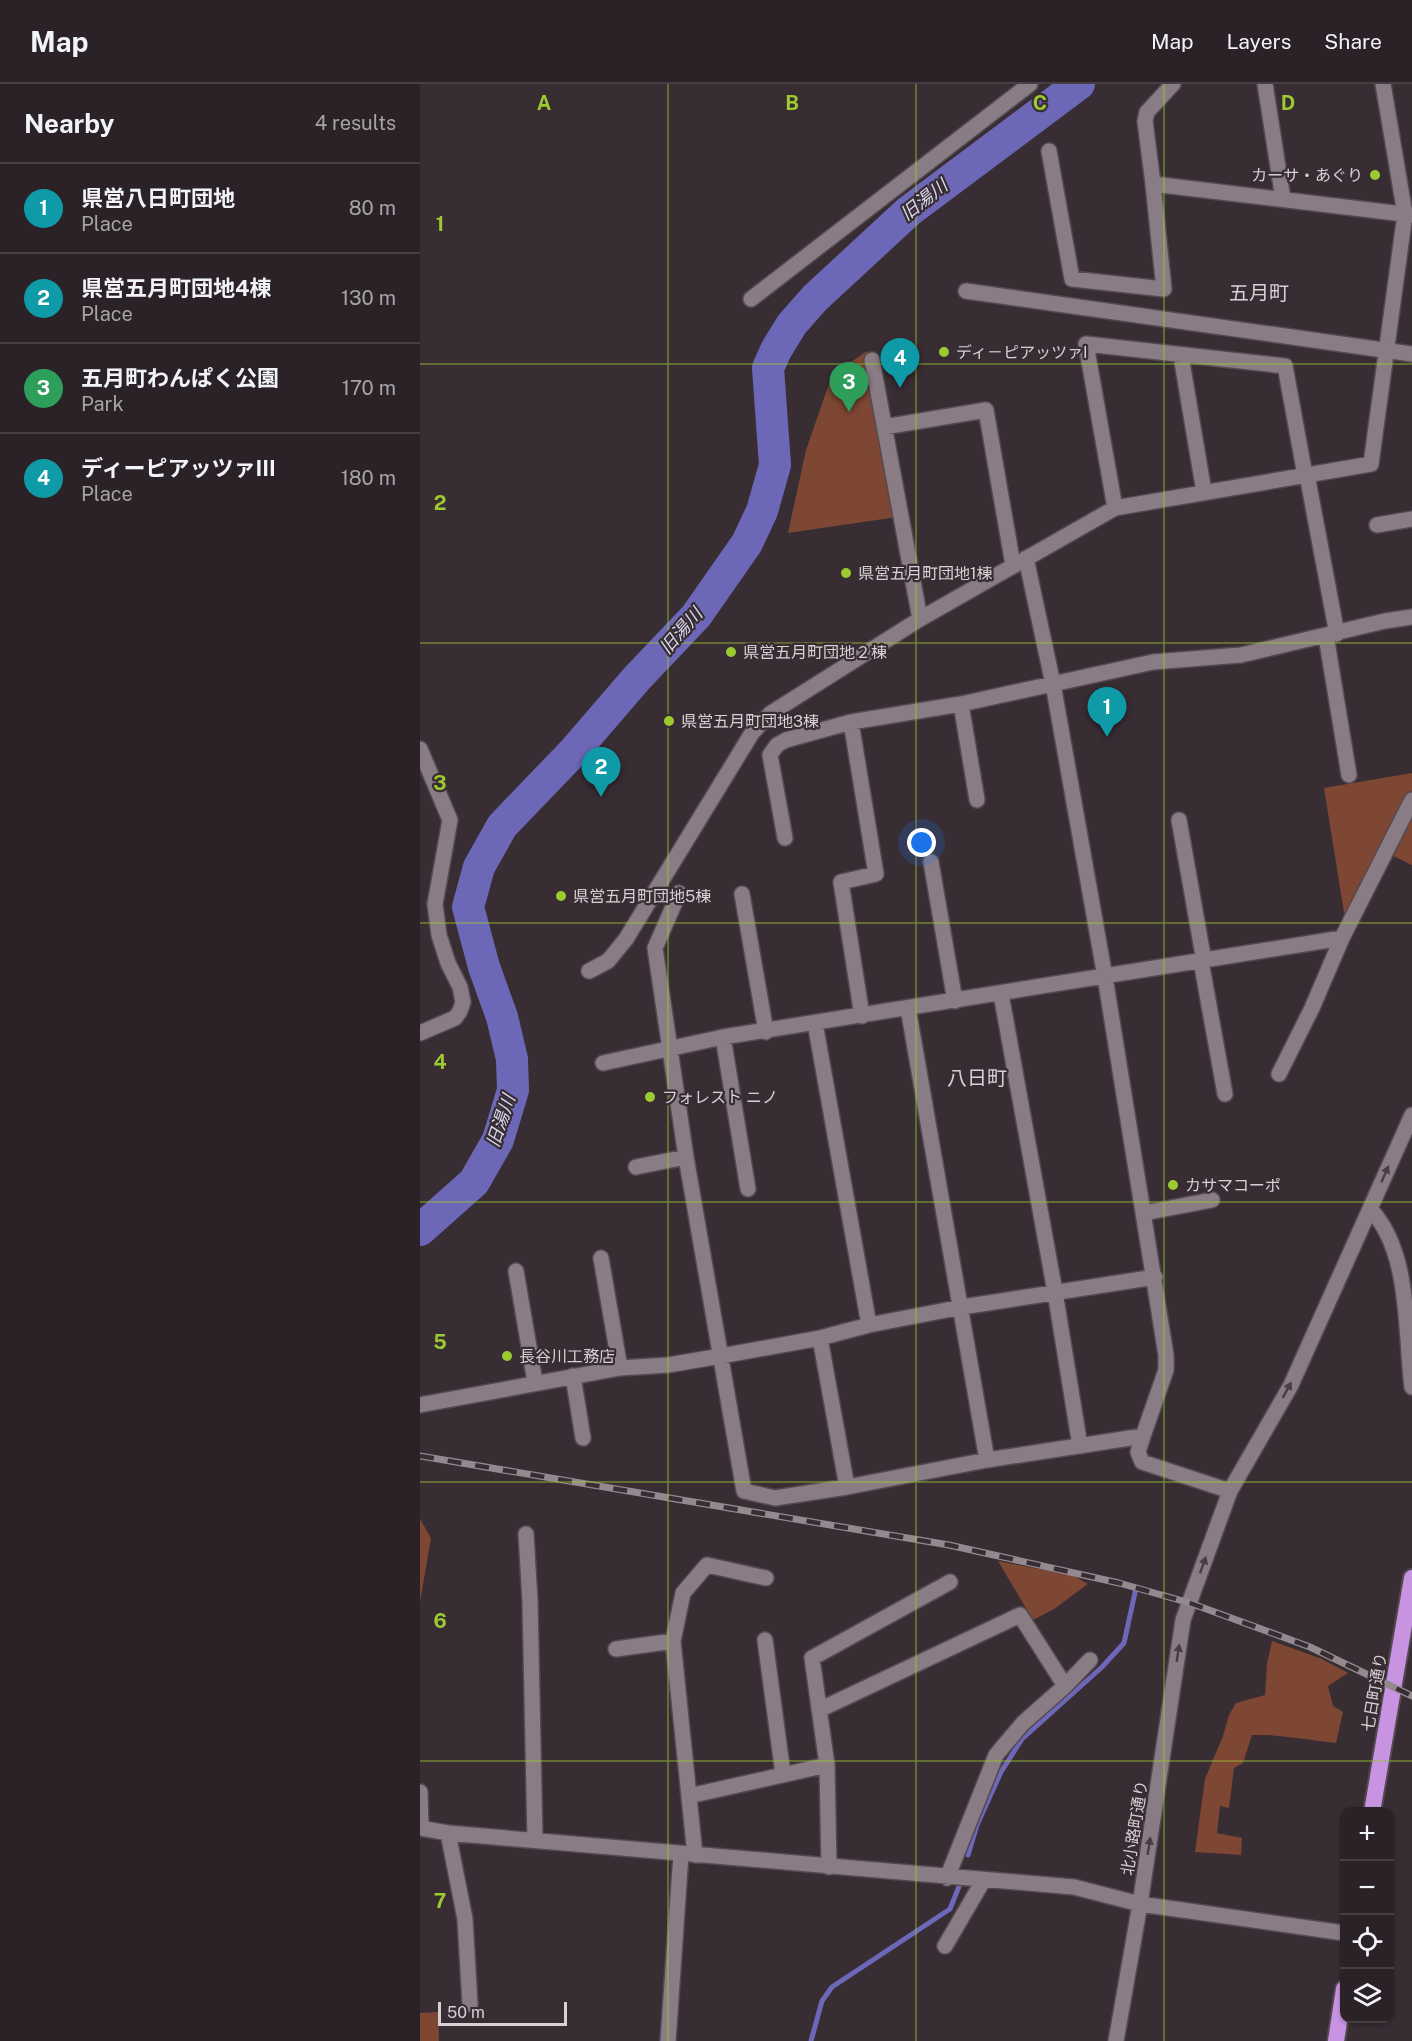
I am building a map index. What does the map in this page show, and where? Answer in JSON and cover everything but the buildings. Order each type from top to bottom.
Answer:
[{"type":"highway","name":"七日町通り","points":[[1373,1807],[1412,1578]]},
{"type":"highway","points":[[1336,2041],[1340,2015]]},
{"type":"street","points":[[751,299],[1030,84]]},
{"type":"street","points":[[1049,151],[1072,279],[1164,289],[1145,120],[1147,112],[1173,84]]},
{"type":"street","points":[[1265,84],[1283,199]]},
{"type":"street","points":[[589,971],[608,961],[626,939],[752,733],[771,713],[920,619],[1115,508],[1371,464],[1409,214],[1405,175],[1383,84]]},
{"type":"street","points":[[1153,184],[1409,214]]},
{"type":"street","points":[[966,291],[1412,354]]},
{"type":"street","points":[[1115,508],[1086,344],[1285,366],[1306,475],[1331,635],[1349,775]]},
{"type":"street","points":[[1181,356],[1204,492]]},
{"type":"street","points":[[872,360],[920,619]]},
{"type":"street","points":[[884,427],[986,410],[1020,562],[1053,684],[1155,1277],[1166,1370],[1138,1452],[1142,1462],[1230,1491]]},
{"type":"street","points":[[1377,525],[1412,519]]},
{"type":"street","points":[[785,838],[770,755],[777,745],[786,740],[851,722],[961,704],[1153,662],[1241,655],[1385,621],[1412,617]]},
{"type":"street","points":[[961,704],[977,800]]},
{"type":"street","points":[[851,722],[876,874],[841,882],[862,1016]]},
{"type":"street","points":[[420,748],[450,820],[435,904],[439,935],[448,963],[460,987],[463,1002],[455,1018],[420,1033]]},
{"type":"street","points":[[1279,1074],[1312,1008],[1342,938],[1412,800]]},
{"type":"street","points":[[1179,820],[1225,1094]]},
{"type":"street","points":[[931,862],[955,1001]]},
{"type":"street","points":[[679,893],[655,948],[686,1157],[744,1491],[775,1498],[847,1487],[987,1460],[1143,1436]]},
{"type":"street","points":[[742,894],[766,1032]]},
{"type":"street","points":[[603,1063],[723,1037],[766,1032],[1342,938]]},
{"type":"street","points":[[1001,994],[1055,1292],[1080,1446]]},
{"type":"street","points":[[908,1008],[987,1460]]},
{"type":"street","points":[[815,1023],[869,1325]]},
{"type":"street","points":[[723,1037],[748,1189]]},
{"type":"street","name":"北小路町通り","points":[[1116,2041],[1140,1904],[1183,1620],[1230,1491],[1291,1385],[1412,1115]]},
{"type":"street","points":[[636,1167],[686,1157]]},
{"type":"street","points":[[1144,1213],[1212,1200]]},
{"type":"street","points":[[1370,1209],[1386,1233],[1397,1265],[1406,1319],[1412,1387]]},
{"type":"street","points":[[601,1258],[620,1368]]},
{"type":"street","points":[[516,1271],[535,1382]]},
{"type":"street","points":[[420,1405],[620,1368],[668,1365],[721,1356],[820,1338],[869,1325],[962,1307],[1155,1277]]},
{"type":"street","points":[[820,1338],[847,1487]]},
{"type":"street","points":[[573,1376],[583,1438]]},
{"type":"street","points":[[526,1534],[530,1601],[536,1840]]},
{"type":"street","points":[[668,2041],[688,1855],[689,1796],[673,1641],[683,1593],[707,1565],[766,1578]]},
{"type":"street","points":[[829,1867],[827,1765],[812,1659],[950,1582]]},
{"type":"street","points":[[819,1710],[1020,1615],[1065,1686]]},
{"type":"street","points":[[765,1640],[783,1774]]},
{"type":"street","points":[[616,1649],[673,1641]]},
{"type":"street","points":[[947,1878],[996,1755],[1023,1723],[1065,1686],[1090,1660]]},
{"type":"street","points":[[689,1796],[827,1765]]},
{"type":"street","points":[[420,1792],[421,1828],[448,1833],[947,1878],[1074,1887],[1140,1904],[1340,1932]]},
{"type":"street","points":[[448,1833],[465,1919],[470,2004]]},
{"type":"street","points":[[945,1946],[983,1881]]},
{"type":"shaded area","points":[[867,351],[897,517],[788,533],[806,450],[832,375]]},
{"type":"shaded area","points":[[1412,773],[1412,865],[1389,854],[1346,925],[1324,788]]},
{"type":"shaded area","points":[[420,1519],[431,1538],[420,1602]]},
{"type":"shaded area","points":[[998,1561],[1074,1576],[1088,1584],[1054,1609],[1033,1620]]},
{"type":"shaded area","points":[[1272,1641],[1322,1659],[1348,1673],[1328,1686],[1333,1706],[1343,1712],[1336,1743],[1284,1736],[1252,1735],[1243,1763],[1234,1768],[1229,1808],[1220,1806],[1217,1833],[1242,1838],[1241,1855],[1195,1852],[1205,1779],[1229,1715],[1236,1703],[1265,1695],[1267,1664]]},
{"type":"shaded area","points":[[438,2012],[439,2041],[420,2041],[420,2013]]},
{"type":"waterway","name":"旧湯川","points":[[420,1230],[474,1182],[498,1140],[513,1090],[512,1059],[502,1017],[484,967],[468,907],[479,867],[502,826],[575,750],[637,678],[696,616],[747,543],[762,511],[775,465],[768,368],[792,324],[815,298],[909,211],[1079,84]]},
{"type":"waterway","points":[[968,1855],[977,1825],[1001,1772],[1022,1739],[1102,1667],[1124,1643],[1136,1588]]},
{"type":"waterway","points":[[811,2041],[822,2001],[832,1987],[950,1909],[960,1884]]},
{"type":"railway","points":[[420,1456],[949,1545],[1119,1583],[1190,1603],[1310,1647],[1412,1696]]},
{"type":"place","name":"カーサ・あぐり","points":[[1375,175]]},
{"type":"place","name":"ディ－ピアッツァI","points":[[944,352]]},
{"type":"place","name":"ディーピアッツァIII","points":[[900,388]]},
{"type":"place","name":"五月町わんぱく公園","points":[[849,412]]},
{"type":"place","name":"県営五月町団地1棟","points":[[846,573]]},
{"type":"place","name":"県営五月町団地２棟","points":[[731,652]]},
{"type":"place","name":"県営五月町団地3棟","points":[[669,721]]},
{"type":"place","name":"県営八日町団地","points":[[1107,737]]},
{"type":"place","name":"県営五月町団地4棟","points":[[601,797]]},
{"type":"place","name":"県営五月町団地5棟","points":[[561,896]]},
{"type":"place","name":"フォレスト ニノ","points":[[650,1097]]},
{"type":"place","name":"カサマコーポ","points":[[1173,1185]]},
{"type":"place","name":"長谷川工務店","points":[[507,1356]]},
{"type":"district","name":"五月町","points":[[1259,293]]},
{"type":"district","name":"八日町","points":[[977,1078]]}]
